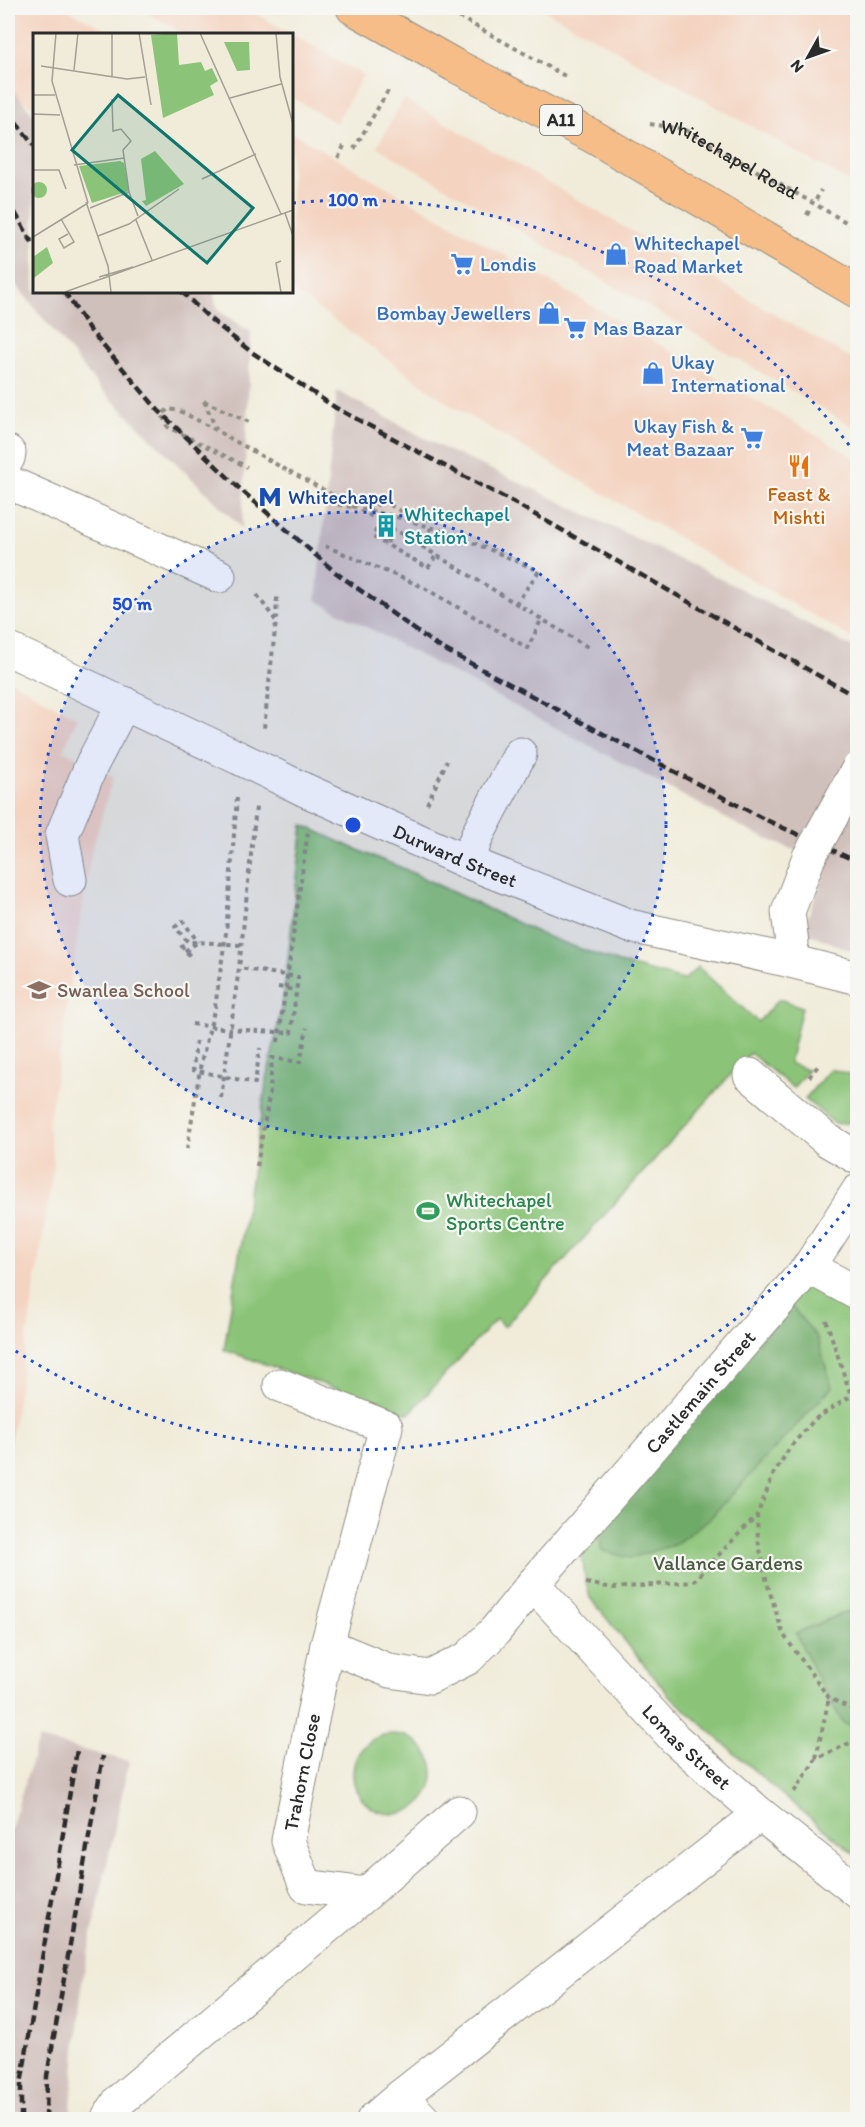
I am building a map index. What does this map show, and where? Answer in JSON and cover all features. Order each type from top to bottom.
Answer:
[{"type":"highway","name":"A11","points":[[353,8],[454,65],[592,136],[858,292]]},
{"type":"street","points":[[8,452],[8,458]]},
{"type":"street","points":[[8,482],[219,576]]},
{"type":"street","name":"Durward Street","points":[[8,649],[394,830],[467,862],[630,926],[858,978]]},
{"type":"street","points":[[70,880],[62,835],[91,766],[124,703]]},
{"type":"street","points":[[467,862],[478,834],[520,754]]},
{"type":"street","points":[[792,943],[788,912],[809,857],[858,769]]},
{"type":"street","points":[[750,1075],[827,1140],[858,1158]]},
{"type":"street","name":"Castlemain Street","points":[[532,1584],[809,1267],[858,1191]]},
{"type":"street","points":[[809,1267],[858,1294]]},
{"type":"street","points":[[280,1385],[386,1427],[327,1645],[390,1671],[430,1677],[468,1659],[532,1584]]},
{"type":"street","name":"Lomas Street","points":[[532,1584],[675,1739],[766,1819],[858,1892]]},
{"type":"street","name":"Trahorn Close","points":[[327,1645],[288,1841],[306,1886],[366,1894]]},
{"type":"street","points":[[107,2120],[119,2101],[366,1894],[459,1812]]},
{"type":"street","points":[[373,2120],[401,2096],[766,1819]]},
{"type":"street","points":[[401,2096],[423,2120]]},
{"type":"path","points":[[443,8],[568,77]]},
{"type":"path","points":[[354,149],[389,89]]},
{"type":"path","name":"Whitechapel Road","points":[[645,123],[684,129],[858,229]]},
{"type":"path","points":[[338,158],[344,146]]},
{"type":"path","points":[[816,200],[821,190]]},
{"type":"path","points":[[807,215],[810,209]]},
{"type":"path","points":[[217,431],[204,401],[249,422]]},
{"type":"path","points":[[247,466],[168,427],[162,415],[168,409],[180,411],[339,499]]},
{"type":"path","points":[[289,471],[380,521],[591,649]]},
{"type":"path","points":[[369,515],[381,500],[432,529],[422,549]]},
{"type":"path","points":[[329,503],[414,521],[481,545],[538,571],[515,605]]},
{"type":"path","points":[[379,513],[388,545],[428,568]]},
{"type":"path","points":[[380,521],[373,537],[428,568]]},
{"type":"path","points":[[325,546],[421,586],[528,648],[541,620]]},
{"type":"path","points":[[428,568],[435,557]]},
{"type":"path","points":[[258,594],[276,621]]},
{"type":"path","points":[[263,736],[277,597]]},
{"type":"path","points":[[220,1098],[239,968],[256,806]]},
{"type":"path","points":[[187,1149],[201,1063],[215,1007],[226,933],[236,808]]},
{"type":"path","points":[[278,1042],[308,833]]},
{"type":"path","points":[[197,942],[183,921],[175,927],[189,942],[241,945]]},
{"type":"path","points":[[185,951],[189,942]]},
{"type":"path","points":[[185,951],[197,942]]},
{"type":"path","points":[[181,945],[190,956]]},
{"type":"path","points":[[192,1024],[291,1033],[298,977],[239,968]]},
{"type":"path","points":[[278,987],[296,990]]},
{"type":"path","points":[[257,1166],[270,1091],[272,1058],[300,1062],[307,1028]]},
{"type":"path","points":[[196,1041],[193,1070],[255,1083],[260,1048]]},
{"type":"path","points":[[809,1267],[851,1396]]},
{"type":"path","points":[[532,1584],[586,1583],[613,1588],[693,1582],[757,1515],[774,1473],[791,1446],[815,1419],[851,1396],[858,1396]]},
{"type":"path","points":[[757,1515],[758,1540],[766,1583],[783,1634],[829,1698],[858,1712]]},
{"type":"path","points":[[816,1759],[829,1698]]},
{"type":"path","points":[[766,1819],[816,1759],[858,1739]]},
{"type":"shaded area","points":[[8,8],[65,8],[112,33],[33,33],[33,107],[8,90]]},
{"type":"shaded area","points":[[139,8],[246,8],[290,33],[183,33]]},
{"type":"shaded area","points":[[541,8],[857,8],[857,186],[724,111]]},
{"type":"shaded area","points":[[292,34],[363,75],[336,123],[292,98]]},
{"type":"shaded area","points":[[8,83],[33,114],[33,292],[214,292],[215,302],[220,312],[251,332],[242,528],[99,387],[8,275]]},
{"type":"shaded area","name":"Whitechapel Road Market","points":[[404,99],[857,362],[857,429],[377,147]]},
{"type":"shaded area","points":[[292,133],[857,459],[857,641],[452,406],[292,290]]},
{"type":"shaded area","points":[[337,391],[447,450],[519,482],[739,588],[857,650],[857,953],[802,931],[828,864],[755,834],[316,600]]},
{"type":"shaded area","name":"Swanlea School","points":[[8,679],[77,718],[63,750],[113,777],[91,853],[48,1127],[54,1164],[12,1434],[8,1447]]},
{"type":"shaded area","points":[[38,1739],[129,1761],[82,1981],[70,2119],[8,2119],[8,1839]]},
{"type":"green space","name":"Whitechapel Sports Centre","points":[[303,825],[400,867],[543,935],[619,963],[684,980],[698,967],[758,1022],[779,999],[802,1007],[789,1063],[808,1070],[793,1088],[750,1053],[504,1327],[496,1319],[409,1414],[224,1350],[266,1085],[284,994]]},
{"type":"green space","points":[[830,1069],[857,1076],[856,1122],[835,1124],[805,1099]]},
{"type":"green space","name":"Vallance Gardens","points":[[806,1278],[857,1301],[857,1856],[774,1788],[668,1694],[590,1598],[580,1542]]},
{"type":"green space","points":[[791,1306],[817,1337],[832,1387],[710,1518],[674,1545],[630,1558],[602,1551],[595,1520]]},
{"type":"green space","points":[[853,1609],[858,1615],[857,1729],[843,1723],[817,1678],[796,1633]]},
{"type":"green space","points":[[393,1734],[408,1737],[421,1746],[430,1759],[433,1774],[430,1789],[421,1802],[408,1811],[393,1814],[378,1811],[365,1802],[356,1789],[353,1774],[356,1759],[365,1746],[378,1737]]},
{"type":"railway","points":[[8,111],[33,145]]},
{"type":"railway","points":[[8,200],[33,244]]},
{"type":"railway","points":[[65,292],[89,329],[158,410],[240,489],[335,572],[436,645],[764,819],[858,862]]},
{"type":"railway","points":[[182,292],[209,318],[250,351],[336,408],[518,505],[858,698]]},
{"type":"railway","points":[[21,2120],[21,2084],[77,1750]]},
{"type":"railway","points":[[46,2120],[47,2076],[103,1756]]},
{"type":"place","name":"Whitechapel Road Market","points":[[616,254]]},
{"type":"place","name":"Londis","points":[[462,264]]},
{"type":"place","name":"Bombay Jewellers","points":[[549,313]]},
{"type":"place","name":"Mas Bazar","points":[[575,328]]},
{"type":"place","name":"Ukay International","points":[[653,373]]},
{"type":"place","name":"Ukay Fish & Meat Bazaar","points":[[752,438]]},
{"type":"place","name":"Feast & Mishti","points":[[799,466]]},
{"type":"place","name":"Whitechapel","points":[[270,497]]},
{"type":"place","name":"Whitechapel Station","points":[[386,526]]},
{"type":"place","name":"Swanlea School","points":[[39,990]]},
{"type":"place","name":"Whitechapel Sports Centre","points":[[428,1211]]}]
